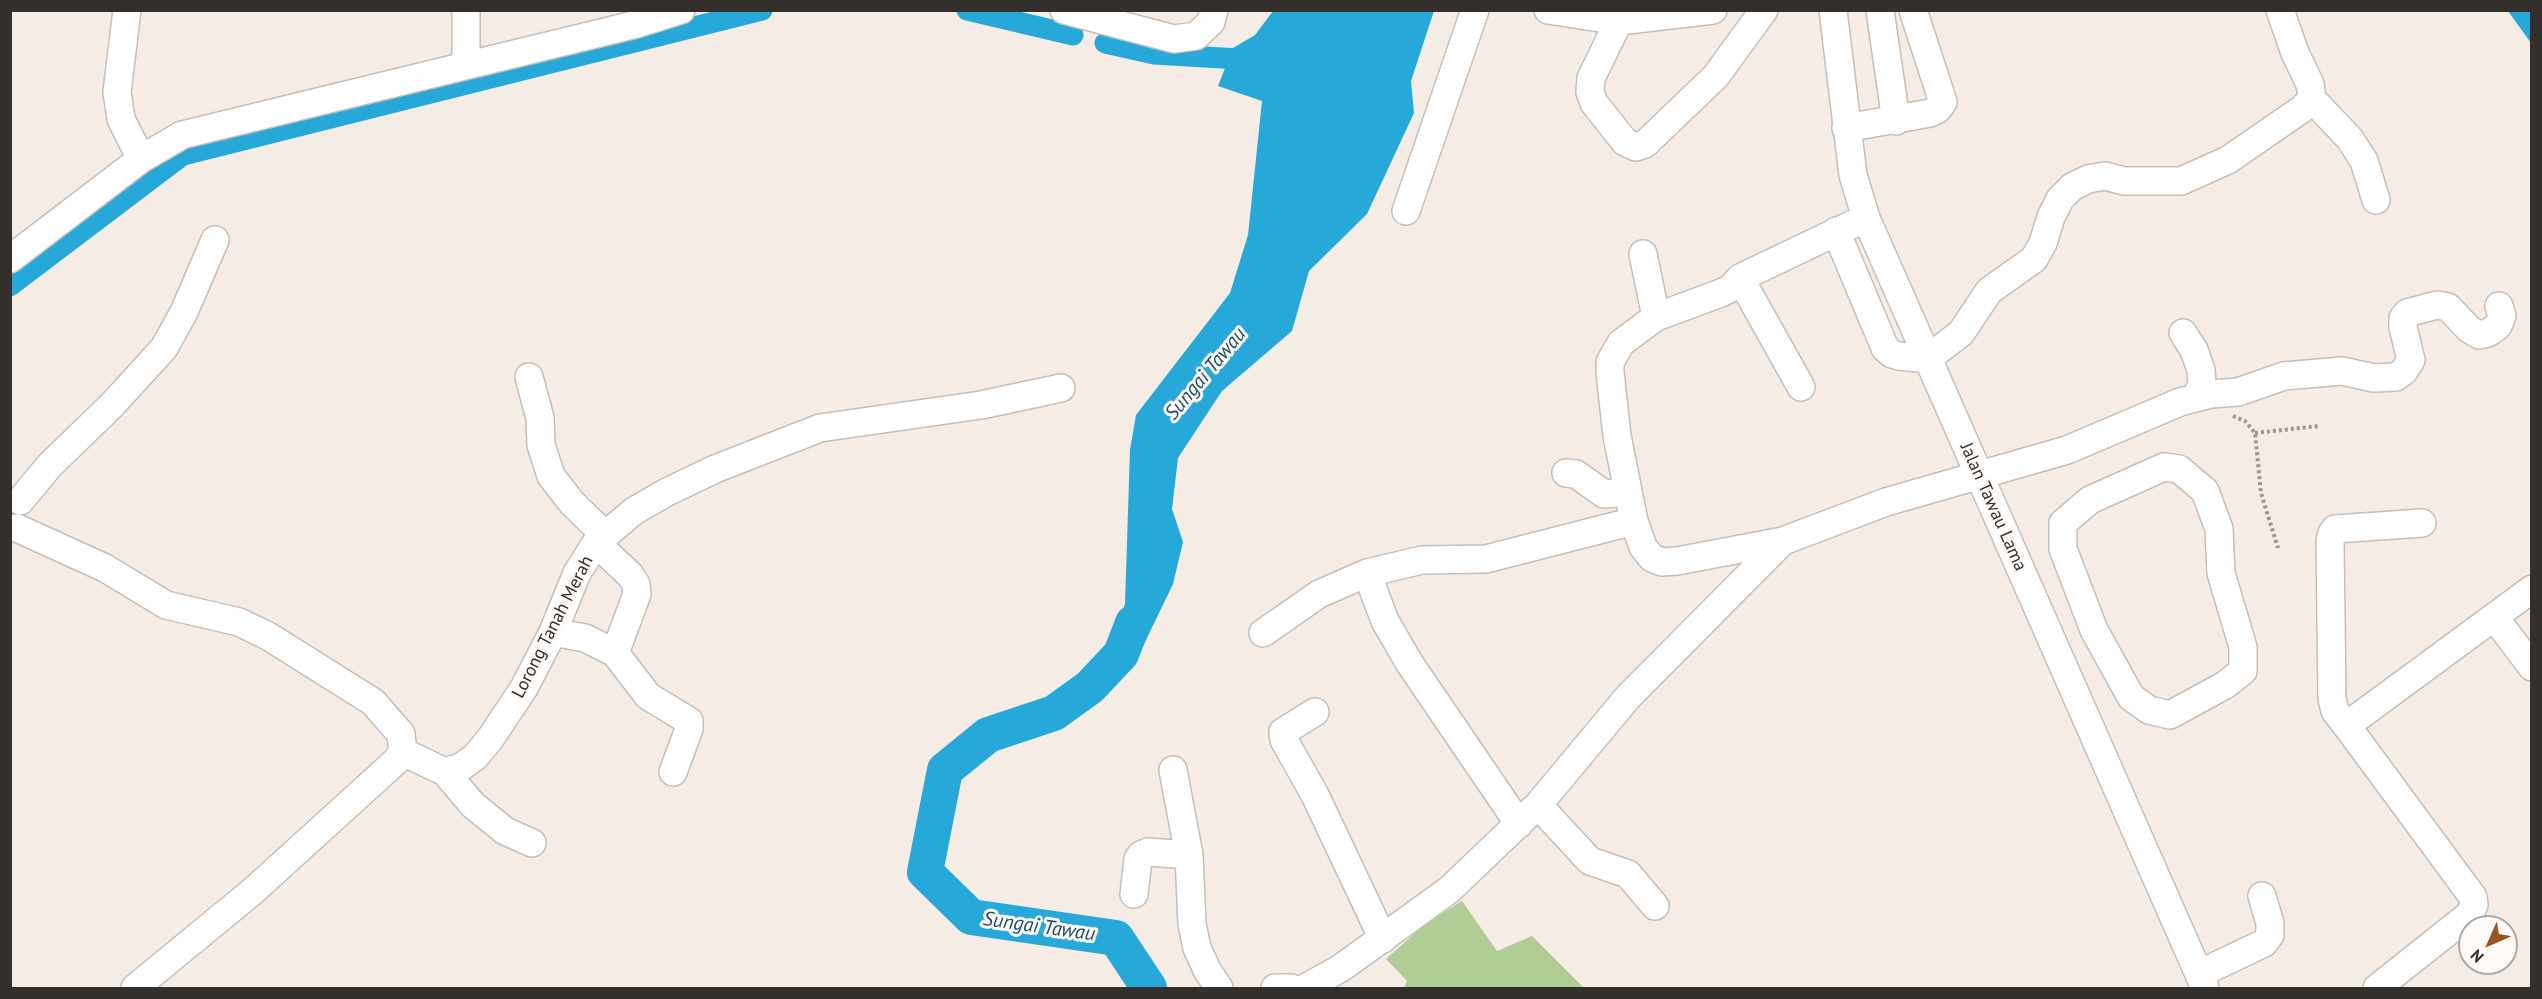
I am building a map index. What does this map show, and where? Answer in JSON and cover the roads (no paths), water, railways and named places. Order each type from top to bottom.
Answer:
[{"type":"street","points":[[127,10],[117,92],[121,119],[141,159]]},
{"type":"street","points":[[466,10],[466,64]]},
{"type":"street","points":[[10,259],[141,159],[182,135],[633,25],[681,10]]},
{"type":"street","points":[[1064,10],[1174,39],[1196,36],[1211,22],[1214,10]]},
{"type":"street","points":[[1406,211],[1475,10]]},
{"type":"street","points":[[1548,10],[1619,21],[1713,10]]},
{"type":"street","points":[[1619,21],[1591,78],[1590,92],[1594,104],[1625,142],[1636,147],[1646,144],[1716,76],[1764,10]]},
{"type":"street","name":"Jalan Tawau Lama","points":[[1833,10],[1853,175],[1866,218],[2202,981]]},
{"type":"street","points":[[1880,10],[1896,121]]},
{"type":"street","points":[[1846,128],[1896,121],[1930,113],[1938,110],[1943,102],[1913,10]]},
{"type":"street","points":[[2280,10],[2295,53],[2310,84],[2312,99],[2350,139],[2364,161],[2376,200]]},
{"type":"street","points":[[1836,231],[1886,348],[1892,354],[1899,356],[1927,359],[1961,333],[1989,291],[2034,259],[2043,243],[2056,208],[2072,187],[2088,179],[2105,176],[2124,181],[2181,181],[2228,160],[2302,109],[2312,99]]},
{"type":"street","points":[[1866,218],[1740,278],[1731,288],[1656,317],[1621,343],[1610,362],[1617,436],[1634,520],[1643,547],[1652,558],[1662,562],[1677,561],[1783,541],[1886,502],[2067,450],[2195,398],[2238,392],[2284,376],[2342,372],[2387,379],[2396,377],[2404,371],[2411,360],[2403,327],[2403,318],[2407,313],[2437,305],[2448,307],[2469,329],[2479,335],[2488,333],[2498,326],[2502,316],[2499,306]]},
{"type":"street","points":[[135,988],[253,891],[395,762],[403,752],[401,734],[374,702],[268,636],[239,622],[166,605],[105,568],[14,531],[15,494],[50,465],[112,405],[164,348],[184,312],[215,240]]},
{"type":"street","points":[[1643,254],[1656,317]]},
{"type":"street","points":[[1740,278],[1801,387]]},
{"type":"street","points":[[2183,333],[2194,350],[2201,370],[2202,385],[2195,398]]},
{"type":"street","points":[[529,376],[540,418],[541,445],[551,476],[636,584],[637,594],[615,653]]},
{"type":"street","name":"Lorong Tanah Merah","points":[[445,772],[461,767],[475,757],[490,739],[524,688],[553,632],[577,573],[600,539],[634,511],[715,469],[820,428],[981,405],[1061,388]]},
{"type":"street","points":[[2164,467],[2179,469],[2205,491],[2219,529],[2222,573],[2243,647],[2244,671],[2225,686],[2170,715],[2149,710],[2131,697],[2094,630],[2063,549],[2063,523],[2090,500],[2164,467]]},
{"type":"street","points":[[1566,473],[1576,474],[1604,494],[1628,492]]},
{"type":"street","points":[[1263,633],[1319,594],[1367,573],[1422,560],[1486,559],[1634,520]]},
{"type":"street","points":[[2377,988],[2469,915],[2474,905],[2473,897],[2335,711],[2332,699],[2330,542],[2335,529],[2422,523]]},
{"type":"street","points":[[1305,988],[1341,968],[1449,890],[1538,805],[1628,697],[1783,541]]},
{"type":"street","points":[[1367,573],[1385,621],[1410,664],[1519,824]]},
{"type":"street","points":[[2349,729],[2354,720],[2532,589]]},
{"type":"street","points":[[2495,618],[2532,667]]},
{"type":"street","points":[[2057,652],[2094,630]]},
{"type":"street","points":[[553,632],[585,638],[615,653],[648,696],[688,721],[689,729],[673,772]]},
{"type":"street","points":[[1315,712],[1283,732],[1284,740],[1315,795],[1383,939]]},
{"type":"street","points":[[403,752],[445,772],[473,805],[505,831],[532,843]]},
{"type":"street","points":[[1173,770],[1189,855],[1192,924],[1197,948],[1207,970],[1219,988]]},
{"type":"street","points":[[1538,805],[1590,861],[1628,874],[1655,906]]},
{"type":"street","points":[[1134,894],[1138,859],[1141,855],[1148,852],[1189,855]]},
{"type":"street","points":[[2202,981],[2264,943],[2270,935],[2270,923],[2262,896]]},
{"type":"street","points":[[1275,988],[1291,988]]},
{"type":"water","points":[[1273,11],[1434,11],[1411,81],[1414,113],[1367,214],[1309,271],[1292,331],[1222,391],[1178,458],[1172,509],[1183,542],[1173,584],[1132,669],[1095,661],[1114,635],[1125,604],[1130,450],[1136,415],[1230,293],[1248,235],[1262,101],[1218,86],[1233,48],[1255,35]]},
{"type":"water","points":[[2508,11],[2531,11],[2531,43]]},
{"type":"waterway","points":[[10,286],[183,155],[762,10]]},
{"type":"waterway","points":[[967,10],[1073,35]]},
{"type":"waterway","points":[[1105,43],[1154,54],[1256,60]]},
{"type":"waterway","name":"Sungai Tawau","points":[[1133,623],[1121,654],[1090,687],[1054,713],[988,735],[945,770],[925,872],[971,917],[1116,938],[1149,988]]}]
